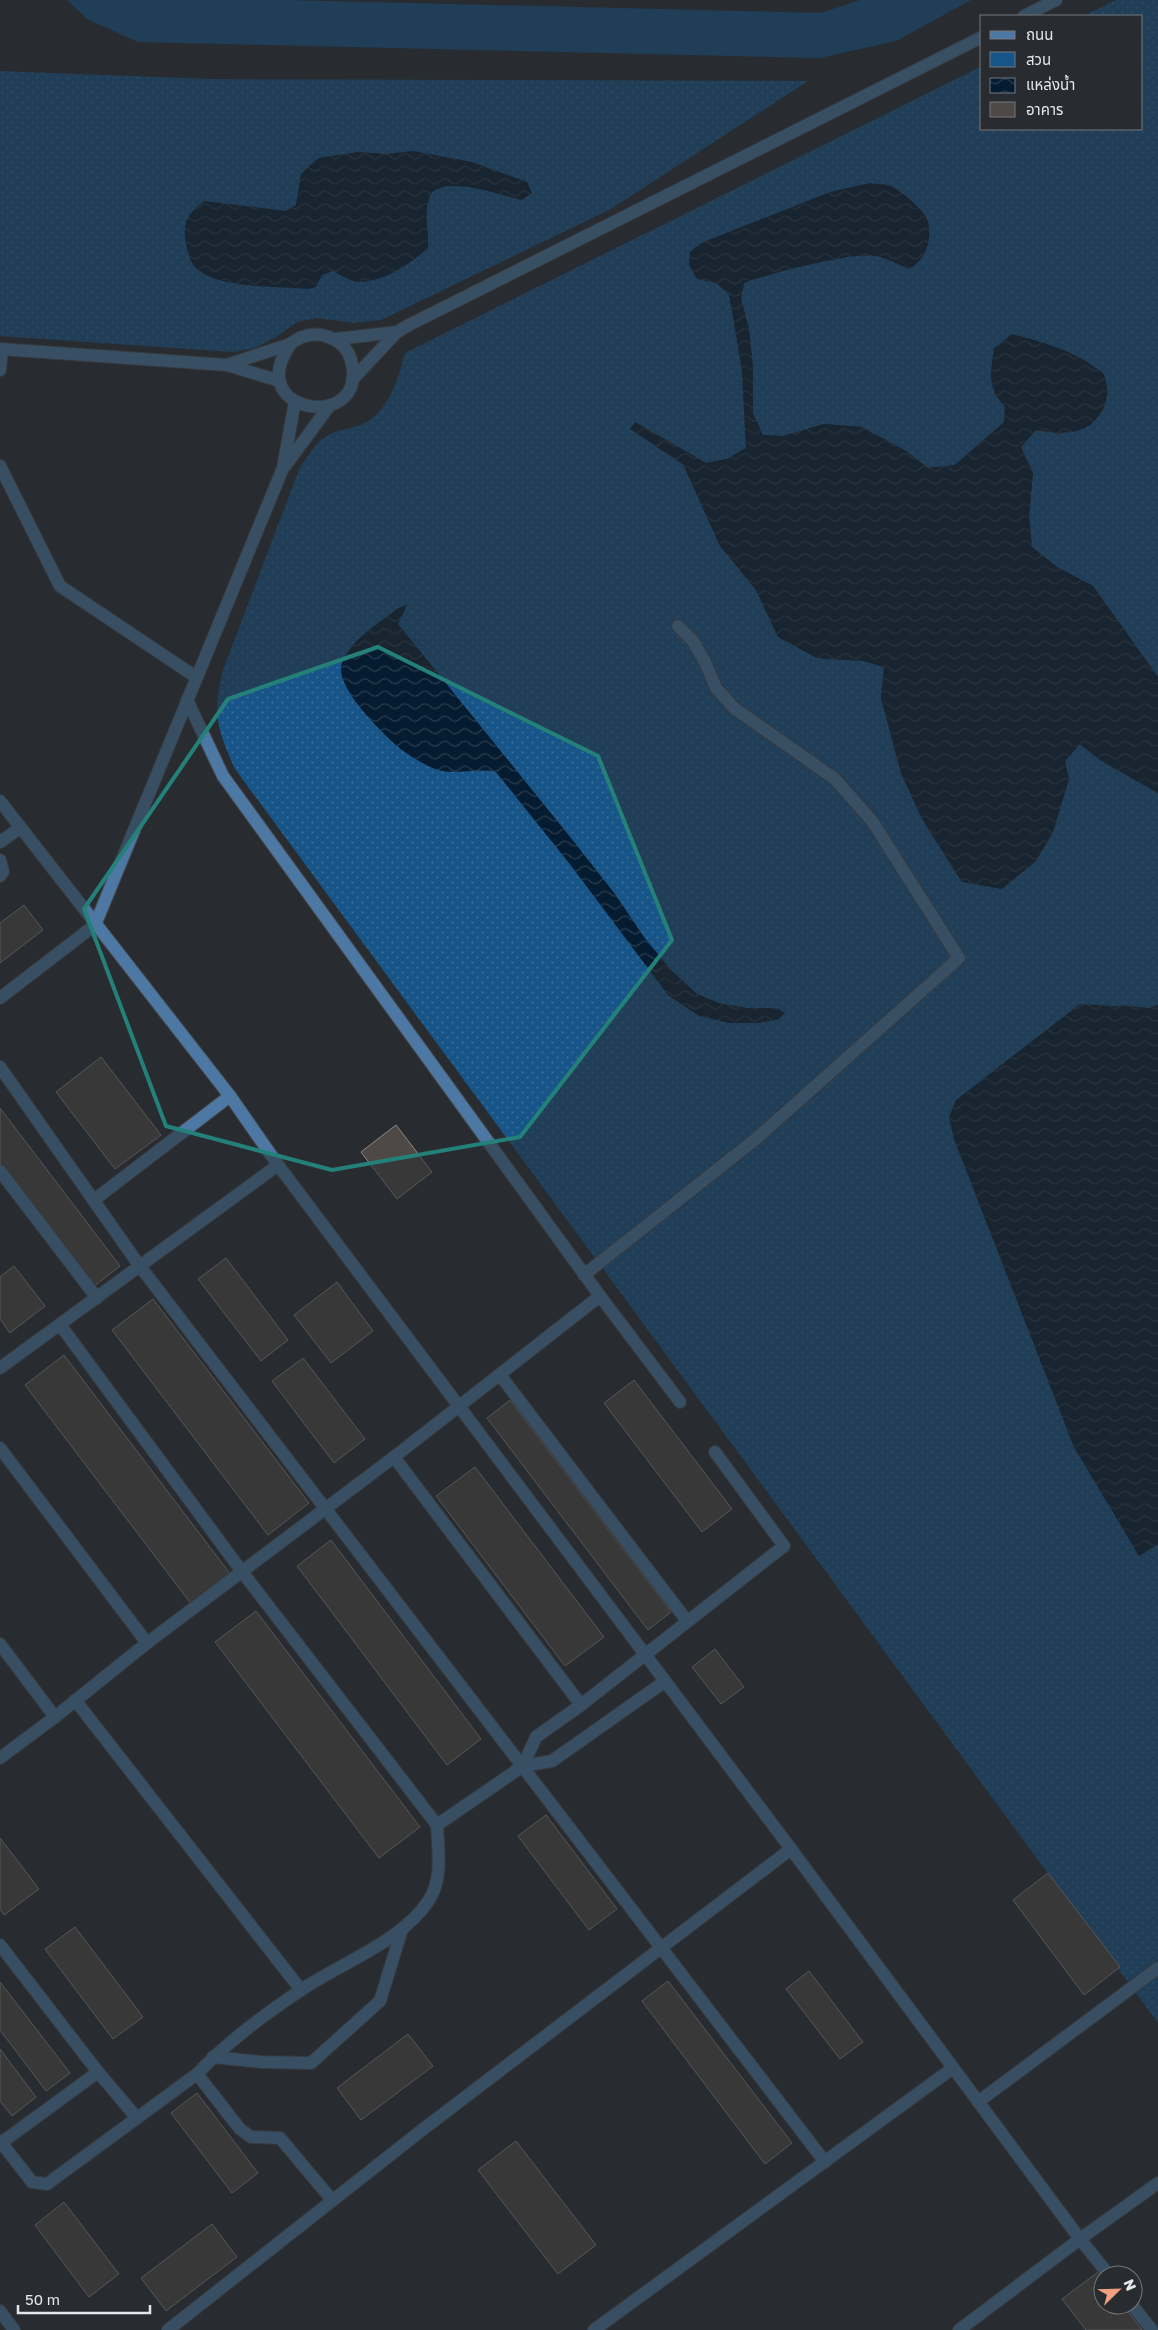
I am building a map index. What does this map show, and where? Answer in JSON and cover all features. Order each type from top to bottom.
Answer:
[{"type":"street","points":[[1026,15],[1056,0]]},
{"type":"street","points":[[336,340],[397,332],[980,39]]},
{"type":"street","points":[[352,380],[397,332]]},
{"type":"street","points":[[283,468],[330,406],[348,391],[352,380],[353,368],[350,357],[344,347],[336,340],[325,335],[312,334],[300,337],[282,355],[279,368],[280,381],[286,392],[295,401],[306,407],[319,408],[330,406]]},
{"type":"street","points":[[227,365],[290,345]]},
{"type":"street","points":[[0,370],[1,349],[227,365],[280,381]]},
{"type":"street","points":[[0,998],[95,925],[283,468],[295,401]]},
{"type":"street","points":[[0,466],[60,586],[196,677]]},
{"type":"street","points":[[584,1275],[757,1138],[959,958],[872,821],[835,779],[734,708],[716,688],[705,662],[693,641],[678,626]]},
{"type":"street","points":[[187,700],[223,776],[584,1275],[680,1402]]},
{"type":"street","points":[[0,801],[230,1096],[278,1165],[1101,2265]]},
{"type":"street","points":[[0,842],[20,828]]},
{"type":"street","points":[[0,860],[3,872],[0,876]]},
{"type":"street","points":[[0,1067],[139,1265],[661,1946],[824,2162]]},
{"type":"street","points":[[94,1200],[230,1096]]},
{"type":"street","points":[[0,1368],[61,1326],[139,1265],[278,1165]]},
{"type":"street","points":[[0,1171],[97,1298]]},
{"type":"street","points":[[0,1758],[55,1717],[147,1642],[394,1457],[600,1296]]},
{"type":"street","points":[[61,1326],[242,1572],[437,1826],[439,1870],[429,1900],[402,1929],[302,1990],[213,2057],[197,2074],[47,2184],[32,2182],[0,2142],[98,2072]]},
{"type":"street","points":[[500,1375],[687,1621]]},
{"type":"street","points":[[0,1448],[147,1642]]},
{"type":"street","points":[[523,1766],[536,1737],[581,1705],[784,1546],[715,1452]]},
{"type":"street","points":[[394,1457],[581,1705]]},
{"type":"street","points":[[0,1644],[55,1717]]},
{"type":"street","points":[[437,1826],[523,1766],[552,1761],[664,1682]]},
{"type":"street","points":[[75,1700],[302,1990]]},
{"type":"street","points":[[168,2330],[332,2200],[661,1946],[791,1849]]},
{"type":"street","points":[[213,2057],[261,2062],[311,2063],[380,2001],[402,1929]]},
{"type":"street","points":[[0,1945],[98,2072],[137,2118]]},
{"type":"street","points":[[978,2102],[1158,1968]]},
{"type":"street","points":[[594,2330],[953,2068]]},
{"type":"street","points":[[197,2074],[240,2129],[251,2137],[280,2138],[332,2200]]},
{"type":"street","points":[[959,2330],[1158,2183]]},
{"type":"street","points":[[0,2311],[14,2330]]},
{"type":"street","points":[[1140,2315],[1152,2330]]},
{"type":"highlighted area","points":[[378,647],[598,756],[672,940],[520,1137],[332,1170],[166,1126],[84,909],[228,699]]},
{"type":"green space","points":[[67,0],[289,0],[821,13],[860,0],[971,0],[896,41],[820,58],[138,42],[87,19]]},
{"type":"green space","points":[[1116,0],[1158,0],[1158,677],[1093,586],[1057,567],[1032,547],[1029,515],[1033,473],[1020,447],[1036,430],[1060,434],[1103,411],[1108,392],[1103,373],[993,392],[1005,407],[1004,422],[955,465],[928,468],[906,451],[862,427],[824,424],[783,436],[763,435],[753,413],[753,368],[749,329],[741,299],[744,283],[810,264],[865,255],[880,257],[909,269],[927,217],[716,283],[729,294],[737,335],[742,371],[746,448],[727,459],[706,463],[635,422],[656,447],[683,464],[720,545],[756,590],[778,637],[817,658],[863,661],[884,667],[881,698],[901,773],[922,819],[962,882],[1053,832],[1069,779],[1065,761],[1080,744],[1100,760],[1158,793],[1158,1005],[1149,1008],[1122,1005],[949,1117],[954,1139],[1074,1447],[1140,1556],[1158,1544],[1158,2023],[235,769],[220,732],[217,710],[223,670],[300,467],[313,448],[322,439],[335,432],[358,426],[377,414],[390,396],[405,353],[980,67],[980,130],[1143,130],[1143,15],[1085,15]]},
{"type":"green space","points":[[0,71],[210,79],[808,81],[611,209],[381,320],[354,323],[317,318],[297,322],[276,337],[255,348],[233,352],[0,336]]},
{"type":"water","points":[[413,151],[472,162],[527,182],[532,193],[522,200],[457,186],[435,190],[429,198],[428,204],[428,248],[398,270],[371,281],[354,281],[333,271],[322,275],[316,287],[308,289],[233,283],[206,275],[196,268],[189,256],[185,236],[186,224],[190,214],[204,201],[286,211],[296,205],[301,174],[318,158],[358,152],[386,154]]},
{"type":"water","points":[[870,183],[893,187],[922,211],[929,226],[927,248],[920,260],[909,269],[881,257],[866,255],[811,264],[744,283],[741,299],[749,329],[753,368],[753,413],[763,435],[783,436],[824,424],[862,427],[906,451],[928,468],[955,465],[1004,422],[1005,407],[995,392],[991,373],[994,348],[1012,334],[1054,347],[1084,360],[1102,372],[1106,382],[1107,396],[1101,411],[1088,426],[1070,432],[1036,430],[1021,447],[1033,473],[1029,515],[1032,547],[1057,567],[1093,586],[1158,677],[1158,793],[1100,760],[1080,744],[1065,761],[1069,779],[1053,832],[1036,861],[1002,889],[962,882],[922,819],[901,773],[881,698],[884,667],[863,661],[817,658],[778,637],[756,590],[720,546],[683,464],[630,429],[635,422],[706,463],[727,459],[746,448],[742,371],[729,294],[716,283],[697,279],[689,265],[690,252],[701,243],[830,192]]},
{"type":"water","points":[[407,605],[398,624],[571,838],[615,894],[644,937],[671,970],[697,994],[719,1003],[747,1008],[777,1008],[785,1013],[779,1019],[759,1023],[729,1023],[699,1016],[668,995],[569,863],[496,772],[481,770],[450,772],[435,769],[418,761],[402,750],[362,710],[345,684],[341,673],[342,663],[346,654],[366,632],[398,608]]},
{"type":"water","points":[[1080,1004],[1149,1008],[1158,1005],[1158,1544],[1139,1556],[1074,1447],[954,1139],[949,1117],[956,1100]]},
{"type":"building","points":[[24,905],[43,930],[0,963],[0,923]]},
{"type":"building","points":[[101,1057],[161,1135],[115,1169],[56,1092]]},
{"type":"building","points":[[0,1108],[120,1266],[93,1287],[0,1163]]},
{"type":"building","points":[[396,1125],[432,1172],[397,1199],[361,1152]]},
{"type":"building","points":[[226,1258],[288,1340],[261,1361],[198,1279]]},
{"type":"building","points":[[14,1266],[45,1306],[10,1333],[0,1319],[0,1277]]},
{"type":"building","points":[[337,1282],[373,1331],[331,1363],[294,1315]]},
{"type":"building","points":[[153,1299],[309,1503],[268,1535],[112,1330]]},
{"type":"building","points":[[64,1355],[231,1575],[192,1605],[25,1385]]},
{"type":"building","points":[[303,1358],[365,1439],[334,1463],[272,1381]]},
{"type":"building","points":[[634,1380],[732,1509],[702,1532],[604,1403]]},
{"type":"building","points":[[510,1400],[671,1612],[648,1630],[487,1418]]},
{"type":"building","points":[[475,1467],[604,1637],[565,1666],[436,1496]]},
{"type":"building","points":[[331,1540],[481,1739],[447,1765],[297,1566]]},
{"type":"building","points":[[256,1611],[420,1827],[379,1858],[215,1642]]},
{"type":"building","points":[[715,1649],[744,1687],[721,1704],[692,1667]]},
{"type":"building","points":[[546,1815],[617,1909],[589,1930],[518,1836]]},
{"type":"building","points":[[0,1838],[39,1889],[4,1915],[0,1909]]},
{"type":"building","points":[[1048,1873],[1120,1967],[1084,1995],[1013,1900]]},
{"type":"building","points":[[75,1927],[143,2017],[113,2039],[45,1949]]},
{"type":"building","points":[[809,1971],[863,2042],[840,2059],[786,1989]]},
{"type":"building","points":[[668,1981],[792,2143],[765,2164],[642,2001]]},
{"type":"building","points":[[0,1982],[70,2073],[46,2091],[0,2030]]},
{"type":"building","points":[[408,2034],[433,2066],[361,2120],[337,2088]]},
{"type":"building","points":[[0,2049],[36,2097],[12,2116],[0,2101]]},
{"type":"building","points":[[197,2093],[258,2173],[232,2193],[171,2113]]},
{"type":"building","points":[[516,2141],[596,2245],[558,2274],[478,2170]]},
{"type":"building","points":[[64,2202],[119,2274],[89,2297],[35,2225]]},
{"type":"building","points":[[212,2224],[237,2257],[166,2311],[141,2278]]},
{"type":"building","points":[[1093,2276],[1093,2315],[1131,2315],[1142,2330],[1086,2330],[1062,2299]]}]
